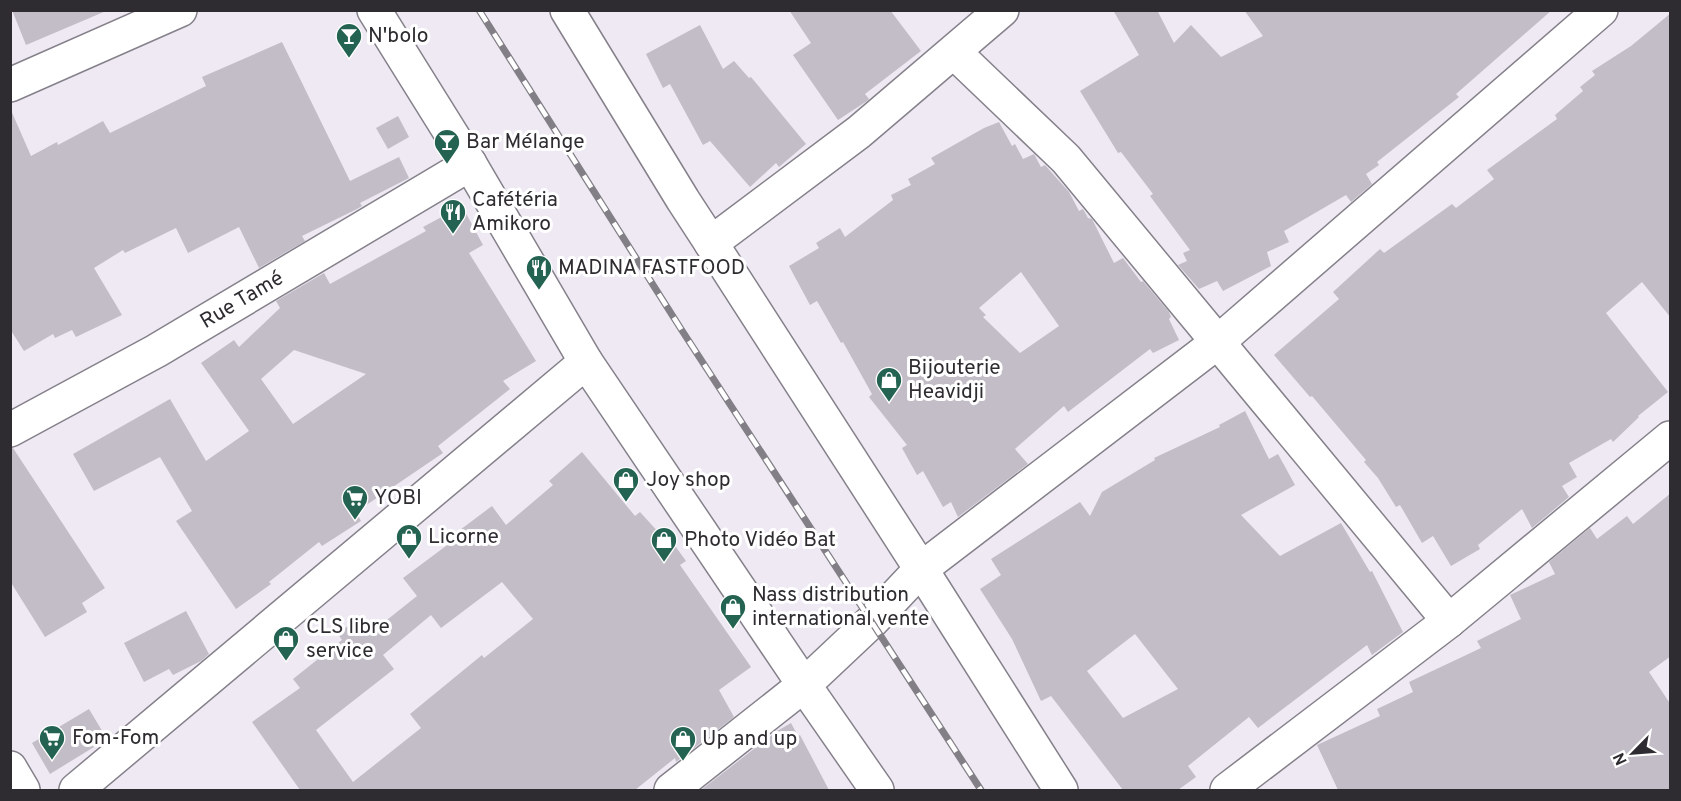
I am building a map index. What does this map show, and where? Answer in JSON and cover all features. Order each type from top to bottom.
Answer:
[{"type":"street","points":[[10,85],[180,10]]},
{"type":"street","points":[[374,10],[470,164],[586,362],[877,790]]},
{"type":"street","points":[[567,10],[683,200],[1061,790]]},
{"type":"street","points":[[672,790],[804,685],[872,621],[921,569],[1219,341],[1601,10]]},
{"type":"street","points":[[711,243],[859,132],[954,52],[990,15]]},
{"type":"street","points":[[954,52],[1066,159],[1449,621]]},
{"type":"street","name":"Rue Tamé","points":[[10,430],[156,351],[470,164]]},
{"type":"street","points":[[76,790],[586,362]]},
{"type":"street","points":[[1227,790],[1449,621],[1671,438]]},
{"type":"street","points":[[10,768],[23,790]]},
{"type":"building","points":[[12,10],[106,10],[106,11],[26,45]]},
{"type":"building","points":[[789,10],[890,10],[921,51],[865,94],[869,99],[867,101],[838,120],[793,55],[811,43]]},
{"type":"building","points":[[1113,10],[1157,10],[1174,43],[1191,25],[1221,57],[1263,36],[1244,10],[1552,10],[1456,94],[1459,97],[1377,162],[1379,165],[1366,174],[1372,184],[1351,202],[1346,195],[1284,231],[1289,242],[1267,252],[1271,266],[1223,291],[1217,281],[1199,289],[1178,265],[1187,261],[1183,253],[1190,250],[1150,196],[1153,194],[1121,152],[1118,153],[1080,91],[1139,55]]},
{"type":"building","points":[[1671,13],[1671,318],[1642,282],[1606,313],[1668,392],[1638,416],[1613,442],[1611,439],[1569,463],[1577,477],[1562,486],[1569,497],[1532,528],[1522,509],[1478,545],[1480,549],[1451,566],[1433,536],[1422,543],[1400,505],[1396,507],[1378,478],[1364,462],[1366,460],[1274,355],[1339,299],[1333,292],[1380,249],[1384,253],[1452,204],[1456,208],[1494,179],[1487,170],[1557,119],[1555,115],[1583,91],[1580,87],[1595,75],[1592,71],[1631,46]]},
{"type":"building","points":[[700,25],[723,69],[734,61],[749,78],[751,77],[806,144],[779,167],[776,163],[750,187],[710,141],[703,145],[670,84],[663,88],[646,54]]},
{"type":"building","points":[[282,42],[350,181],[399,157],[409,178],[360,203],[362,206],[357,209],[302,236],[305,241],[259,268],[239,227],[188,253],[176,228],[125,253],[123,250],[94,268],[122,315],[76,337],[72,330],[55,338],[53,334],[24,351],[10,329],[10,108],[31,156],[57,142],[58,145],[103,121],[110,133],[206,86],[202,77]]},
{"type":"building","points":[[398,116],[409,137],[388,149],[376,128]]},
{"type":"building","points":[[999,122],[1012,146],[1015,144],[1023,159],[1034,154],[1041,167],[1045,165],[1069,192],[1079,211],[1083,209],[1088,218],[1092,219],[1114,263],[1123,258],[1141,282],[1143,281],[1169,312],[1171,317],[1169,319],[1179,340],[1153,353],[1150,349],[1068,412],[1064,406],[1015,449],[1028,464],[958,517],[951,502],[943,507],[923,471],[917,475],[902,448],[907,445],[869,397],[872,394],[843,342],[841,343],[817,301],[810,305],[789,266],[819,248],[816,243],[840,228],[845,237],[893,200],[891,195],[911,185],[908,179],[935,164],[931,158]],"holes":[[[1021,272],[1059,326],[1020,353],[983,317],[986,315],[979,308]]]},
{"type":"building","points":[[462,206],[483,245],[469,253],[536,361],[503,381],[510,389],[438,446],[443,453],[356,512],[361,521],[322,546],[319,542],[269,582],[271,584],[236,609],[176,521],[192,511],[160,457],[94,491],[73,454],[170,399],[206,461],[249,431],[201,363],[234,340],[239,347],[280,308],[276,301],[324,273],[330,284],[426,231],[423,227]],"holes":[[[294,350],[366,374],[293,424],[261,379]]]},
{"type":"building","points":[[1245,411],[1269,459],[1278,454],[1295,485],[1241,515],[1280,556],[1341,523],[1370,572],[1372,571],[1403,632],[1372,655],[1367,645],[1258,728],[1249,717],[1188,766],[1196,777],[1178,790],[1123,790],[1051,696],[1041,701],[1012,639],[980,589],[1001,575],[991,559],[1080,502],[1090,516],[1102,492],[1155,460],[1154,458],[1220,427],[1219,425]],"holes":[[[1135,634],[1178,689],[1123,718],[1087,671]]]},
{"type":"building","points":[[13,448],[105,588],[82,603],[87,612],[45,637],[10,581],[10,449]]},
{"type":"building","points":[[582,452],[635,516],[640,512],[661,535],[665,532],[686,561],[680,565],[751,667],[719,690],[734,717],[676,762],[675,758],[635,790],[300,790],[252,722],[300,688],[293,679],[342,640],[338,634],[356,619],[368,635],[417,596],[403,578],[454,540],[452,536],[492,506],[506,525],[553,485],[549,481]],"holes":[[[502,582],[533,619],[484,658],[482,655],[410,714],[421,728],[353,782],[316,730],[394,669],[383,655],[431,615],[441,628]]]},
{"type":"building","points":[[1671,493],[1671,656],[1649,672],[1671,705],[1671,790],[1338,790],[1317,745],[1380,716],[1377,709],[1413,692],[1409,682],[1481,648],[1477,641],[1521,619],[1510,595],[1555,574],[1549,562],[1590,528],[1597,539],[1627,516],[1633,524]]},
{"type":"building","points":[[186,611],[209,654],[201,661],[173,675],[169,669],[144,682],[124,643]]},
{"type":"building","points":[[89,709],[107,739],[50,774],[32,743]]},
{"type":"building","points":[[791,723],[798,736],[800,735],[829,790],[701,790],[777,731]]},
{"type":"railway","points":[[479,10],[681,329],[981,790]]},
{"type":"place","name":"N'bolo","points":[[349,59]]},
{"type":"place","name":"Bar Mélange","points":[[447,165]]},
{"type":"place","name":"Cafétéria Amikoro","points":[[453,235]]},
{"type":"place","name":"MADINA FASTFOOD","points":[[539,291]]},
{"type":"place","name":"Bijouterie Heavidji","points":[[889,403]]},
{"type":"place","name":"Joy shop","points":[[626,503]]},
{"type":"place","name":"YOBI","points":[[355,521]]},
{"type":"place","name":"Licorne","points":[[409,560]]},
{"type":"place","name":"Photo Vidéo Bat","points":[[664,563]]},
{"type":"place","name":"Nass distribution international vente","points":[[733,630]]},
{"type":"place","name":"CLS libre service","points":[[286,662]]},
{"type":"place","name":"Fom-Fom","points":[[52,761]]},
{"type":"place","name":"Up and up","points":[[683,762]]}]
